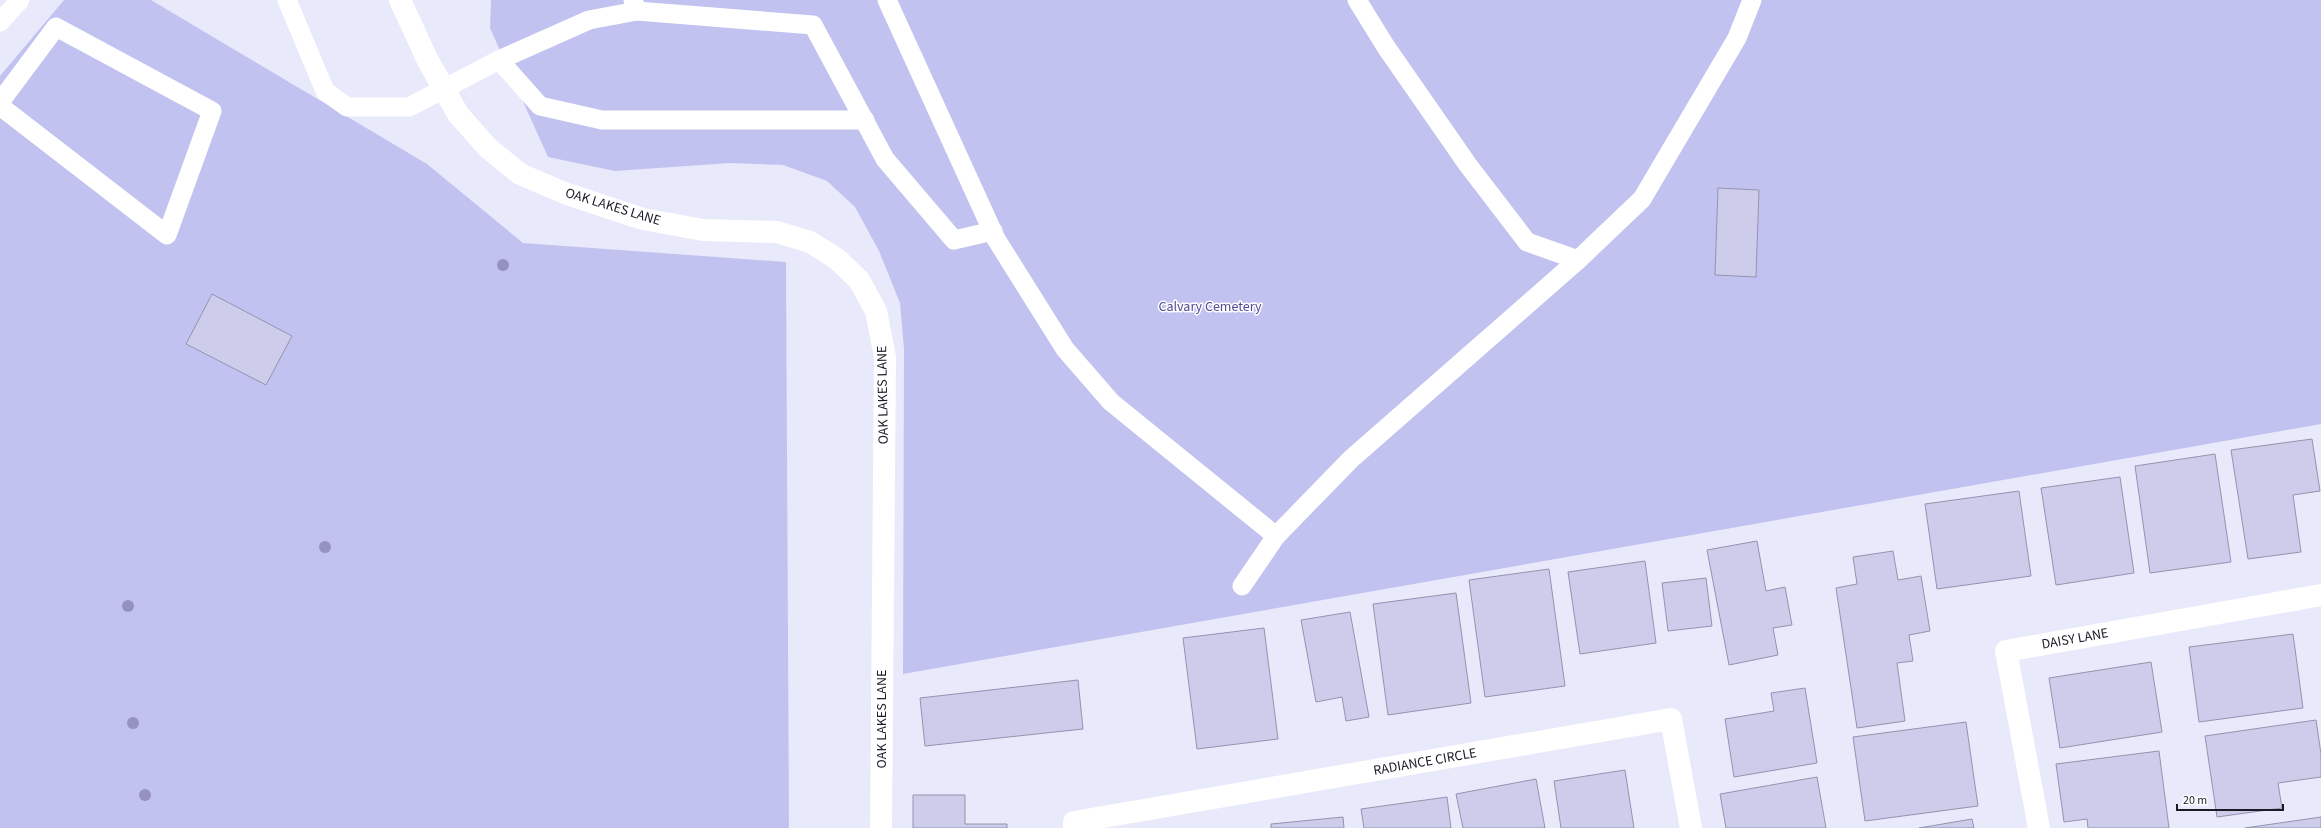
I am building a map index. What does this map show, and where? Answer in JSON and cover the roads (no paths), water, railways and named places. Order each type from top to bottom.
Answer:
[{"type":"street","name":"OAK LAKES LANE","points":[[400,0],[444,90],[458,114],[488,148],[520,174],[567,194],[643,219],[703,230],[777,232],[810,242],[837,259],[859,280],[876,311],[885,356],[881,828]]},
{"type":"street","name":"DAISY LANE","points":[[2039,828],[2006,651],[2321,595]]},
{"type":"street","name":"RADIANCE CIRCLE","points":[[1074,828],[1074,822],[1671,719],[1691,828]]},
{"type":"lane","points":[[0,22],[20,0]]},
{"type":"lane","points":[[287,0],[325,91],[347,107],[409,108],[499,60],[589,20],[635,6],[813,25],[885,159],[954,240],[993,231]]},
{"type":"lane","points":[[887,0],[993,231],[1065,349],[1111,402],[1276,536]]},
{"type":"lane","points":[[1357,0],[1386,47],[1468,166],[1527,242],[1578,260]]},
{"type":"lane","points":[[1242,586],[1276,536],[1352,459],[1578,260],[1642,199],[1737,38],[1752,0]]},
{"type":"lane","points":[[0,102],[56,27],[212,111],[167,235],[0,106]]},
{"type":"lane","points":[[499,60],[540,106],[602,120],[865,120]]},
{"type":"park label","name":"Calvary Cemetery","points":[[1210,307]]}]
